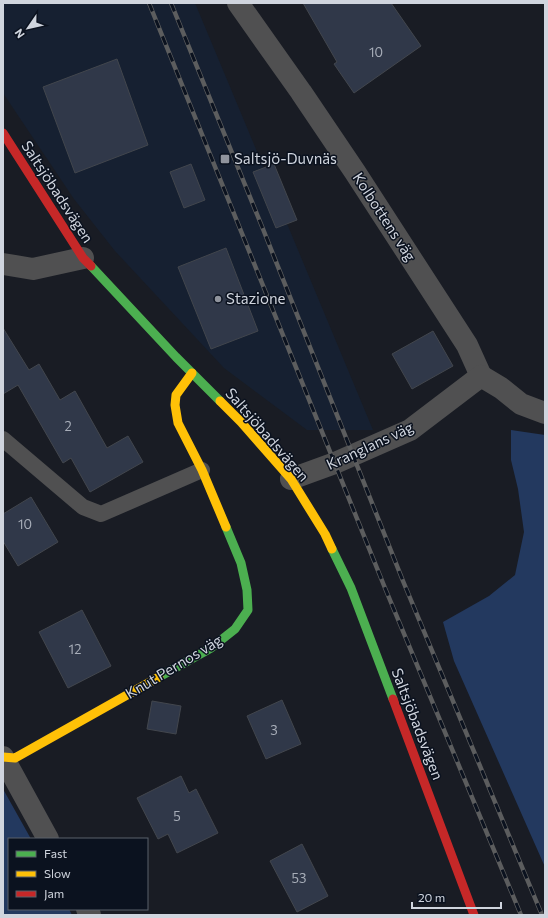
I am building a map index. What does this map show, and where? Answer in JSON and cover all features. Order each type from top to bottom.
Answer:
[{"type":"street","name":"Kolbottens väg","points":[[238,3],[347,160],[442,305],[467,345],[481,376]]},
{"type":"street","name":"Saltsjöbadsvägen","points":[[3,133],[83,258],[192,373],[241,422],[291,479],[325,534],[351,588],[474,915]]},
{"type":"street","points":[[3,264],[33,269],[83,258]]},
{"type":"street","name":"Knut Pernos väg","points":[[3,757],[14,758],[211,648],[235,629],[248,610],[247,590],[241,563],[202,470],[178,423],[175,405],[176,395],[192,373]]},
{"type":"street","points":[[481,376],[501,388],[521,404],[545,413]]},
{"type":"street","name":"Kranglans väg","points":[[291,479],[335,463],[410,430],[481,376]]},
{"type":"street","points":[[3,757],[47,838]]},
{"type":"lane","points":[[3,439],[83,507],[101,514],[202,470]]},
{"type":"shaded area","points":[[3,3],[195,3],[373,430],[307,430],[224,368],[115,251],[74,199],[3,93]]},
{"type":"shaded area","points":[[511,430],[545,435],[545,867],[454,661],[443,622],[489,596],[515,575],[524,532],[518,489],[511,460]]},
{"type":"shaded area","points":[[3,789],[30,838],[8,838],[8,910],[70,910],[72,915],[3,915]]},
{"type":"building","points":[[303,3],[391,3],[421,46],[354,93],[334,64],[337,62]]},
{"type":"building","points":[[117,59],[148,145],[75,173],[43,87]]},
{"type":"building","points":[[191,164],[205,200],[184,208],[170,172]]},
{"type":"building","points":[[274,164],[297,220],[276,228],[253,172]]},
{"type":"building","name":"Stazione","points":[[226,248],[258,331],[211,349],[178,267]]},
{"type":"building","points":[[3,328],[29,370],[39,364],[60,400],[75,391],[107,448],[128,436],[143,462],[90,492],[71,458],[63,463],[18,385],[3,394]]},
{"type":"building","points":[[433,331],[453,366],[412,389],[392,354]]},
{"type":"building","points":[[31,497],[58,542],[18,566],[3,541],[3,514]]},
{"type":"building","points":[[82,610],[111,666],[68,688],[39,632]]},
{"type":"building","points":[[282,700],[301,744],[266,759],[247,716]]},
{"type":"building","points":[[152,701],[181,706],[176,734],[147,729]]},
{"type":"building","points":[[181,776],[189,793],[196,789],[218,833],[177,853],[168,834],[158,839],[137,798]]},
{"type":"building","points":[[302,844],[328,896],[297,912],[270,861]]},
{"type":"railway","points":[[149,3],[385,588],[521,915]]},
{"type":"railway","points":[[171,3],[403,581],[542,915]]},
{"type":"traffic: fast","points":[[91,266],[176,357],[220,401]]},
{"type":"traffic: fast","points":[[159,677],[211,648],[235,629],[248,610],[247,590],[241,563],[226,527]]},
{"type":"traffic: fast","points":[[332,549],[351,588],[393,699]]},
{"type":"traffic: slow","points":[[192,373],[176,395],[175,405],[178,423],[202,470],[226,527]]},
{"type":"traffic: slow","points":[[220,401],[241,422],[291,479],[325,534],[332,549]]},
{"type":"traffic: slow","points":[[3,757],[15,758],[159,677]]},
{"type":"traffic: jam","points":[[3,133],[83,258],[91,266]]},
{"type":"traffic: jam","points":[[393,699],[474,915]]},
{"type":"place","name":"Saltsjö-Duvnäs","points":[[225,159]]},
{"type":"place","name":"Stazione","points":[[218,299]]}]
